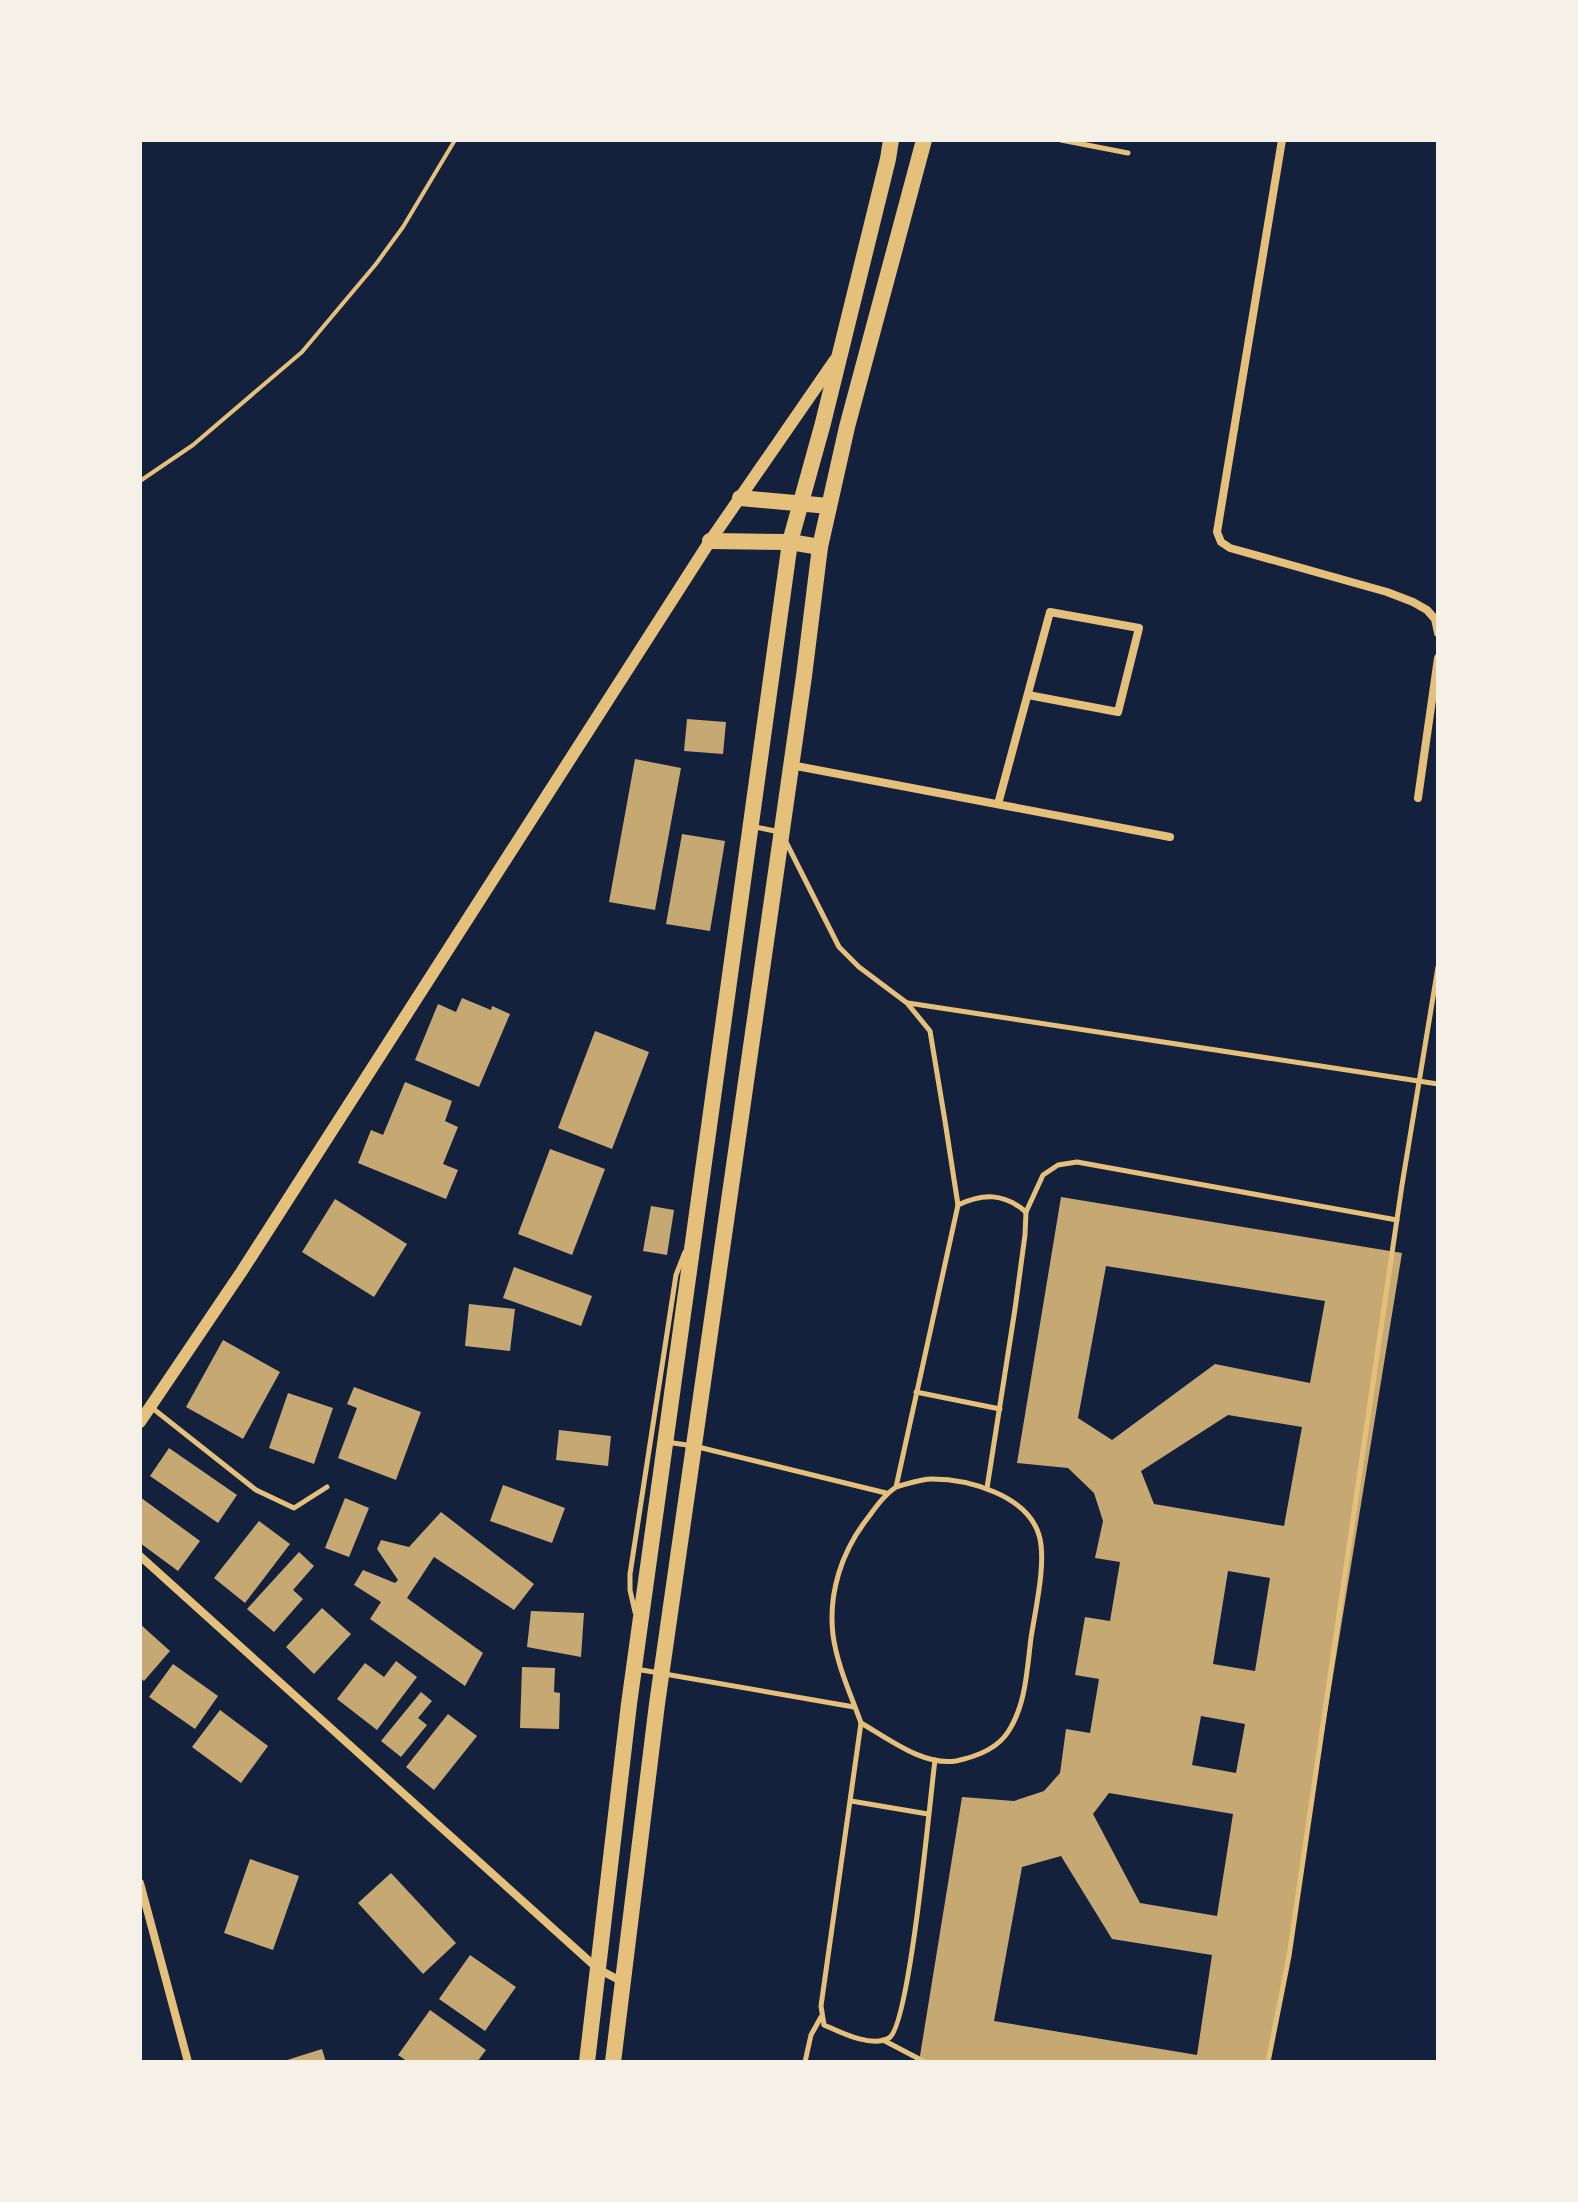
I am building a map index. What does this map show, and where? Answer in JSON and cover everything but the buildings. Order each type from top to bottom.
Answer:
[{"type":"main road","points":[[587,2062],[634,1669],[790,542],[891,140]]},
{"type":"main road","points":[[613,2062],[661,1675],[820,547],[847,427],[924,140]]},
{"type":"main road","points":[[740,498],[829,506]]},
{"type":"main road","points":[[710,541],[790,542],[820,547]]},
{"type":"street","points":[[1282,140],[1217,532],[1221,542],[1230,548],[1413,602],[1435,619],[1438,633]]},
{"type":"street","points":[[140,1422],[242,1271],[710,541],[840,352]]},
{"type":"street","points":[[998,804],[1050,612],[1139,628],[1118,712],[1028,695]]},
{"type":"street","points":[[1418,798],[1438,658]]},
{"type":"street","points":[[791,765],[1170,837]]},
{"type":"street","points":[[140,1556],[598,1969],[623,1982]]},
{"type":"street","points":[[140,1883],[188,2062]]},
{"type":"lane","points":[[1061,140],[1128,153]]},
{"type":"lane","points":[[750,826],[781,832],[839,947],[859,967],[907,1003],[930,1031],[958,1205],[896,1487]]},
{"type":"lane","points":[[1276,2062],[1268,2062],[1289,1956],[1438,967]]},
{"type":"lane","points":[[907,1003],[1438,1084]]},
{"type":"lane","points":[[987,1488],[1026,1212],[1043,1175],[1058,1165],[1077,1162],[1398,1220]]},
{"type":"lane","points":[[958,1205],[972,1198],[994,1196],[1013,1201],[1026,1212]]},
{"type":"lane","points":[[640,1628],[630,1590],[630,1574],[676,1275],[694,1236]]},
{"type":"lane","points":[[916,1392],[1000,1409]]},
{"type":"lane","points":[[150,1406],[256,1490],[294,1508],[327,1487]]},
{"type":"lane","points":[[665,1442],[694,1446],[887,1493]]},
{"type":"lane","points":[[861,1723],[916,1754],[935,1760],[953,1761],[980,1755],[1008,1733],[1021,1704],[1040,1583],[1041,1558],[1039,1534],[1026,1513],[1008,1497],[987,1488],[949,1480],[929,1479],[896,1487],[887,1493],[858,1531],[842,1560],[833,1593],[833,1634],[861,1723],[821,2016],[824,2025],[855,2039],[889,2038],[898,2023],[910,1970],[935,1760]]},
{"type":"lane","points":[[634,1669],[855,1708]]},
{"type":"lane","points":[[851,1801],[928,1814]]},
{"type":"lane","points":[[805,2062],[811,2035],[821,2016]]},
{"type":"lane","points":[[882,2040],[925,2062]]},
{"type":"path","points":[[140,481],[193,445],[302,352],[376,264],[455,140]]}]
